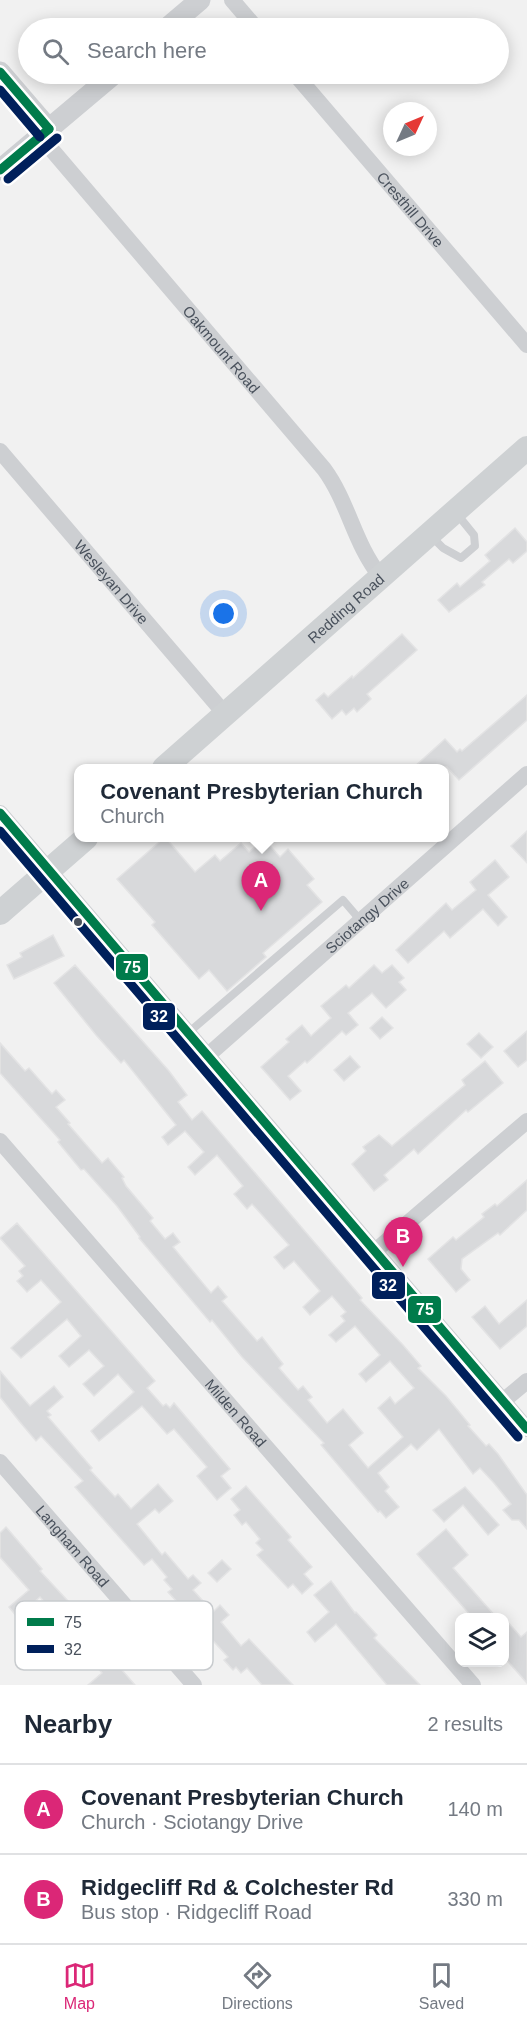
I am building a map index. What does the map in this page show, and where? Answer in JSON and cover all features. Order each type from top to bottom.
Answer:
[{"type":"main road","name":"Redding Road","points":[[169,764],[527,448]]},
{"type":"main road","points":[[0,913],[80,842]]},
{"type":"street","points":[[232,0],[247,18]]},
{"type":"street","points":[[178,18],[198,1]]},
{"type":"street","points":[[0,72],[44,133]]},
{"type":"street","points":[[0,170],[102,84]]},
{"type":"street","name":"Cresthill Drive","points":[[304,84],[527,345]]},
{"type":"street","name":"Oakmount Road","points":[[44,133],[324,469],[342,498],[354,535],[381,577]]},
{"type":"street","name":"Wesleyan Drive","points":[[0,451],[225,714]]},
{"type":"street","name":"Sciotangy Drive","points":[[207,1056],[527,774]]},
{"type":"street","points":[[0,813],[527,1429]]},
{"type":"street","points":[[375,1251],[527,1121]]},
{"type":"street","name":"Milden Road","points":[[0,1141],[473,1685]]},
{"type":"street","points":[[503,1401],[527,1381]]},
{"type":"street","name":"Langham Road","points":[[0,1462],[121,1601]]},
{"type":"street","name":"Langham Road","points":[[181,1670],[194,1685]]},
{"type":"lane","points":[[429,534],[454,555],[461,558],[467,556],[475,546],[474,536],[454,512]]},
{"type":"lane","points":[[188,1033],[343,900],[361,921]]},
{"type":"building","points":[[515,528],[527,542],[527,551],[513,563],[509,559],[482,582],[485,585],[449,612],[438,600],[457,583],[460,587],[490,561],[485,555]]},
{"type":"building","points":[[402,634],[417,650],[367,694],[371,699],[357,712],[354,708],[346,715],[342,710],[332,719],[316,700],[324,693],[328,697],[352,676],[353,678]]},
{"type":"building","points":[[527,695],[527,720],[459,780],[449,769],[449,764],[417,764],[445,739],[457,752],[460,749],[462,751]]},
{"type":"building","points":[[527,831],[527,863],[511,846]]},
{"type":"building","points":[[159,842],[169,842],[195,872],[215,855],[220,861],[241,843],[249,852],[261,842],[267,842],[280,857],[288,849],[314,879],[307,885],[322,902],[263,953],[266,957],[227,991],[209,970],[199,979],[152,925],[155,922],[117,879]]},
{"type":"building","points":[[495,860],[509,877],[488,895],[507,917],[498,926],[483,909],[450,938],[444,931],[408,963],[396,950],[446,903],[452,910],[476,890],[470,882]]},
{"type":"building","points":[[53,935],[64,956],[14,979],[7,965],[22,957],[20,953]]},
{"type":"building","points":[[75,965],[169,1071],[187,1095],[178,1102],[192,1120],[202,1111],[362,1298],[360,1300],[421,1366],[418,1368],[446,1396],[470,1425],[468,1426],[486,1446],[489,1444],[498,1454],[527,1495],[527,1529],[519,1520],[512,1520],[503,1510],[511,1504],[494,1483],[480,1468],[473,1474],[439,1429],[417,1450],[411,1444],[378,1473],[389,1487],[385,1491],[399,1507],[386,1518],[380,1511],[378,1512],[321,1445],[324,1443],[242,1357],[212,1320],[210,1322],[139,1238],[117,1206],[84,1169],[81,1170],[58,1142],[60,1140],[0,1073],[0,1043],[25,1071],[29,1068],[52,1094],[56,1090],[65,1100],[56,1107],[70,1123],[68,1124],[102,1163],[108,1158],[124,1177],[122,1178],[126,1186],[153,1218],[150,1221],[165,1239],[173,1233],[180,1242],[173,1247],[211,1293],[218,1286],[227,1297],[222,1301],[257,1341],[262,1337],[283,1364],[279,1368],[298,1390],[303,1386],[312,1397],[308,1400],[327,1423],[343,1409],[363,1433],[349,1445],[368,1468],[403,1437],[378,1408],[390,1397],[395,1404],[414,1388],[390,1361],[366,1382],[359,1374],[380,1355],[355,1326],[336,1342],[329,1335],[345,1321],[341,1316],[346,1312],[332,1296],[310,1315],[303,1307],[320,1291],[294,1261],[284,1269],[274,1257],[289,1245],[252,1204],[247,1209],[234,1194],[243,1186],[217,1155],[195,1175],[188,1167],[204,1152],[185,1131],[168,1145],[162,1137],[176,1125],[124,1060],[121,1063],[54,983]]},
{"type":"building","points":[[374,965],[382,973],[392,965],[404,978],[399,982],[406,990],[386,1008],[372,993],[348,1013],[358,1025],[346,1035],[342,1031],[307,1063],[305,1061],[288,1076],[301,1091],[290,1100],[261,1067],[289,1042],[286,1039],[302,1025],[311,1036],[331,1018],[321,1006],[346,985],[349,988]]},
{"type":"building","points":[[382,1017],[393,1028],[380,1039],[370,1028]]},
{"type":"building","points":[[527,1031],[527,1060],[518,1067],[504,1051]]},
{"type":"building","points":[[479,1033],[493,1047],[481,1058],[467,1044]]},
{"type":"building","points":[[350,1056],[360,1067],[344,1081],[334,1070]]},
{"type":"building","points":[[485,1061],[503,1083],[468,1112],[466,1110],[418,1154],[414,1149],[384,1175],[388,1180],[374,1191],[352,1164],[366,1151],[363,1147],[379,1135],[392,1146],[465,1085],[462,1080]]},
{"type":"building","points":[[527,1180],[527,1210],[500,1235],[498,1233],[462,1259],[461,1269],[470,1280],[456,1292],[428,1259],[453,1237],[456,1240],[484,1217],[482,1214],[495,1204],[497,1206]]},
{"type":"building","points":[[17,1223],[155,1381],[147,1388],[163,1406],[166,1404],[170,1408],[174,1403],[230,1469],[221,1476],[231,1488],[217,1500],[197,1476],[207,1467],[174,1429],[167,1434],[142,1406],[99,1441],[91,1431],[134,1392],[118,1374],[94,1396],[83,1384],[104,1366],[89,1350],[69,1367],[59,1356],[81,1336],[67,1319],[21,1358],[11,1348],[61,1302],[41,1280],[27,1292],[17,1281],[23,1276],[19,1271],[25,1266],[0,1238]]},
{"type":"building","points":[[527,1300],[527,1326],[500,1349],[472,1317],[485,1306],[499,1324]]},
{"type":"building","points":[[0,1371],[30,1406],[54,1386],[63,1397],[47,1411],[51,1415],[48,1417],[92,1468],[90,1470],[115,1497],[118,1494],[131,1509],[158,1484],[173,1501],[159,1513],[155,1509],[137,1524],[162,1555],[165,1552],[188,1579],[193,1575],[201,1583],[193,1590],[203,1601],[176,1601],[168,1592],[172,1589],[164,1580],[167,1577],[152,1559],[144,1565],[75,1487],[83,1481],[41,1436],[36,1441],[0,1397]]},
{"type":"building","points":[[246,1486],[291,1537],[288,1540],[312,1567],[304,1574],[313,1584],[302,1594],[293,1584],[288,1588],[257,1555],[263,1550],[256,1543],[260,1539],[246,1522],[242,1525],[234,1515],[240,1510],[231,1499]]},
{"type":"building","points":[[465,1487],[499,1525],[488,1535],[463,1505],[444,1522],[433,1510]]},
{"type":"building","points":[[6,1527],[42,1569],[40,1571],[68,1601],[43,1601],[40,1597],[35,1601],[16,1601],[29,1590],[0,1557],[0,1533]]},
{"type":"building","points":[[446,1529],[468,1555],[453,1568],[492,1613],[469,1613],[417,1554]]},
{"type":"building","points":[[222,1560],[231,1569],[217,1582],[208,1573]]},
{"type":"building","points":[[331,1581],[355,1613],[377,1635],[374,1638],[420,1685],[387,1685],[336,1624],[315,1642],[307,1632],[329,1612],[314,1595]]},
{"type":"building","points":[[15,1602],[15,1614],[9,1607]]},
{"type":"building","points":[[220,1605],[229,1615],[221,1622],[241,1646],[249,1639],[293,1685],[262,1685],[247,1668],[241,1673],[236,1667],[233,1670],[224,1660],[228,1657],[213,1641],[213,1612]]},
{"type":"building","points":[[509,1624],[521,1637],[527,1632],[527,1683],[509,1663]]},
{"type":"building","points":[[100,1670],[122,1670],[135,1685],[88,1685],[102,1673]]},
{"type":"transit line","name":"75","points":[[0,72],[49,129]]},
{"type":"transit line","name":"32","points":[[0,90],[40,137]]},
{"type":"transit line","name":"75","points":[[0,170],[49,129]]},
{"type":"transit line","name":"32","points":[[8,179],[57,138]]},
{"type":"transit line","name":"75","points":[[0,813],[527,1429]]},
{"type":"transit line","name":"32","points":[[0,831],[518,1437]]},
{"type":"place","name":"Covenant Presbyterian Church","points":[[261,911]]},
{"type":"place","name":"Ridgecliff Rd & Colchester Rd","points":[[403,1267]]}]
